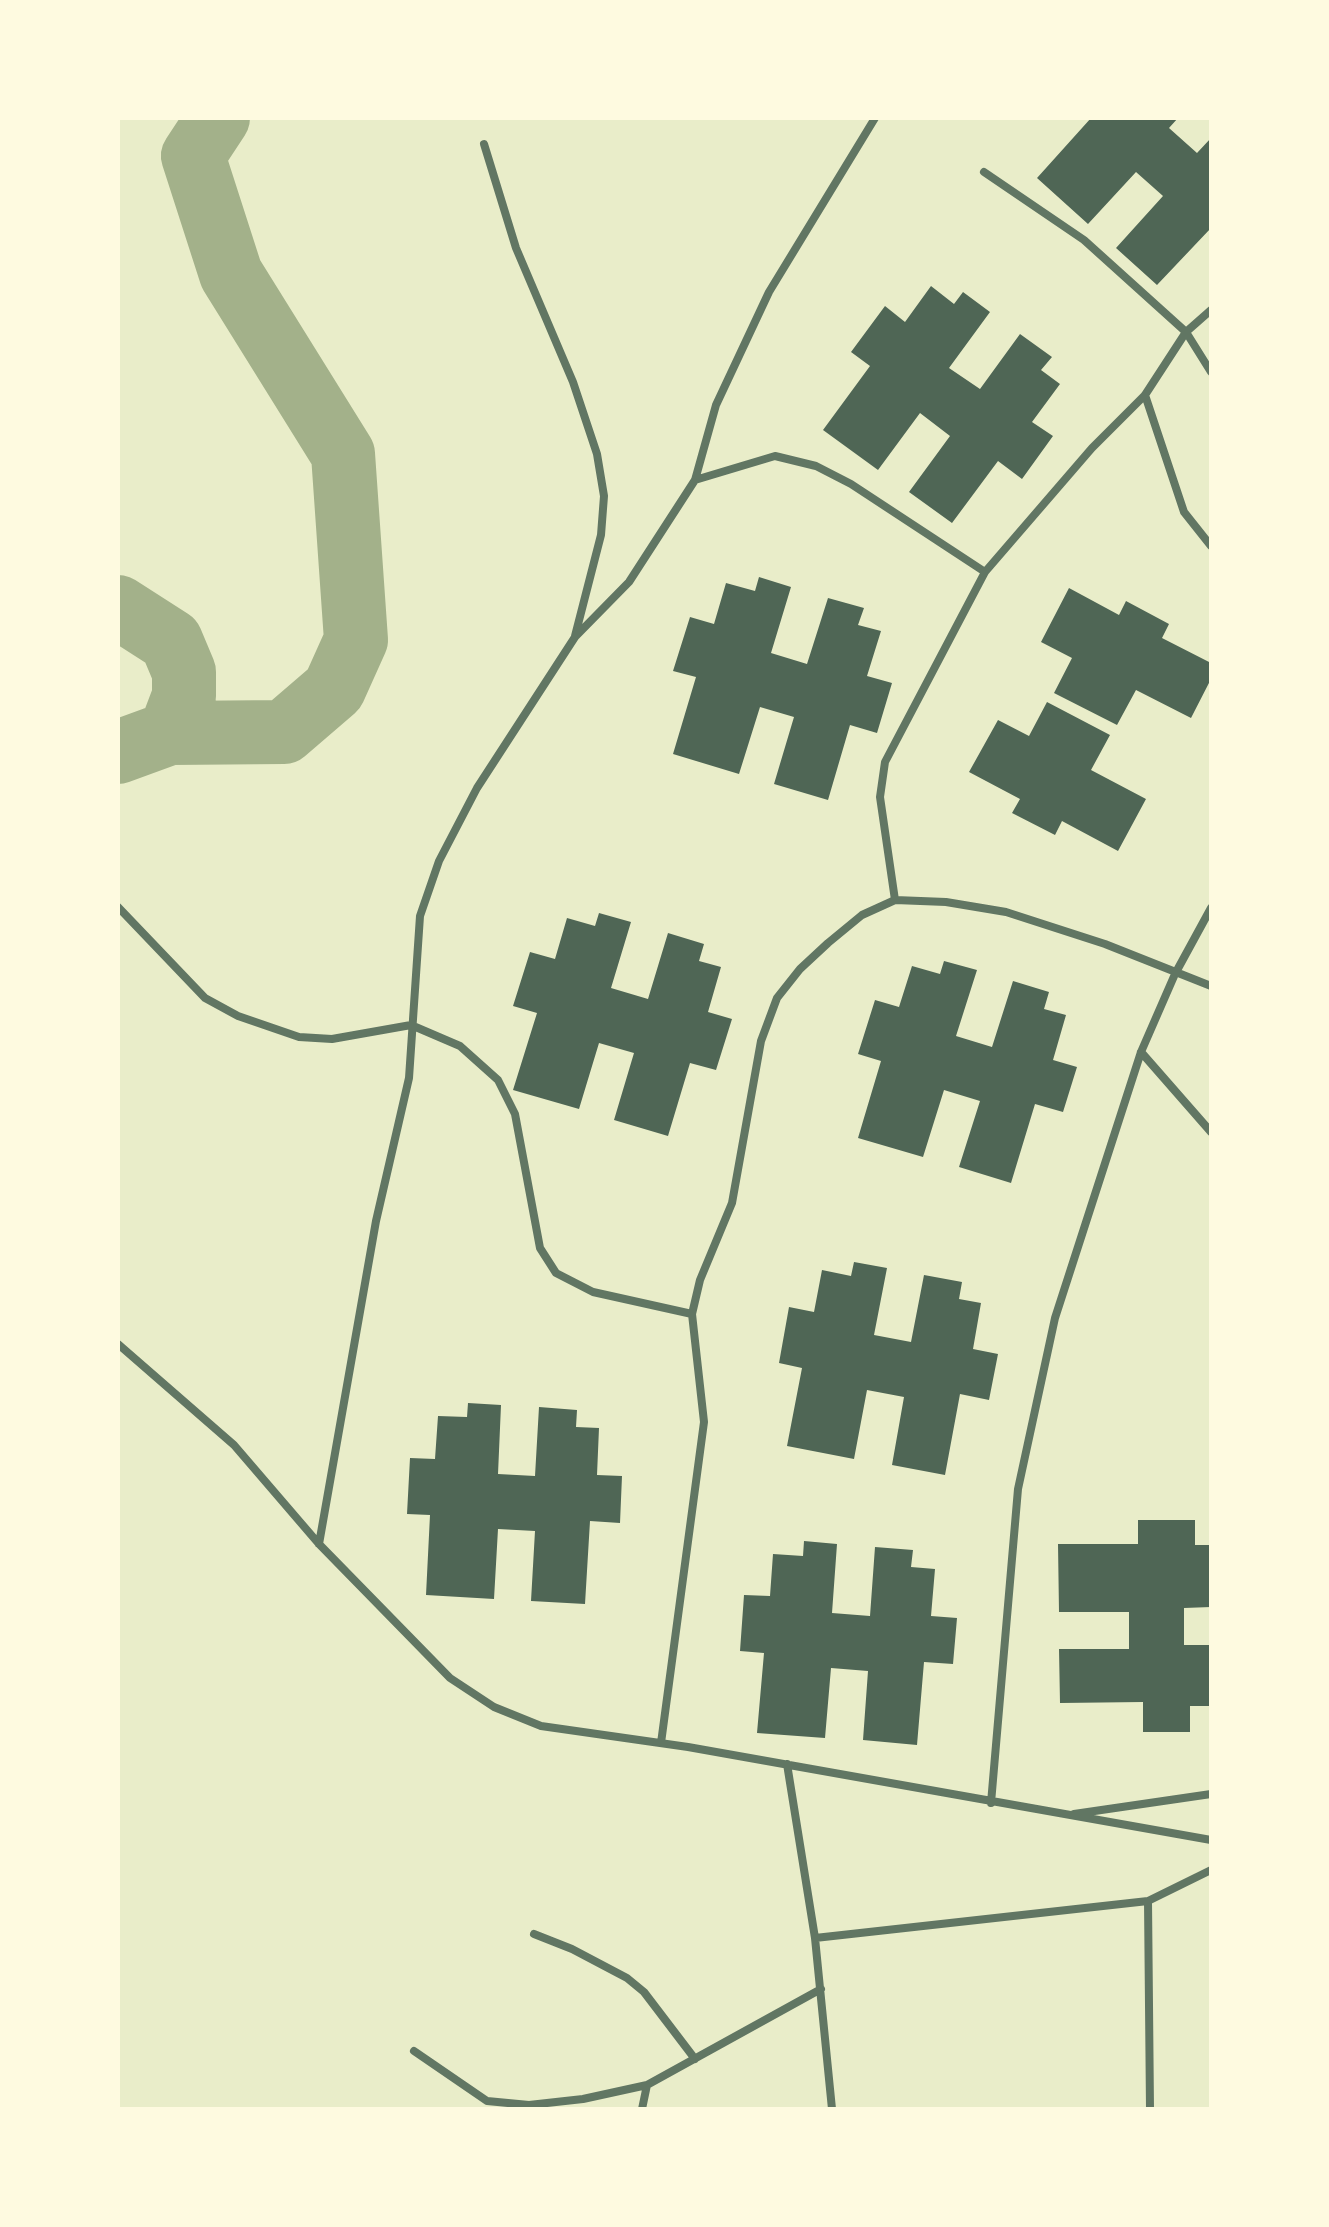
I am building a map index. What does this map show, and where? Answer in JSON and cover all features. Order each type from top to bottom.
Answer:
[{"type":"street","points":[[319,1544],[376,1221],[409,1078],[420,916],[439,861],[477,788],[575,637],[629,582],[695,480],[716,405],[769,292],[875,118]]},
{"type":"street","points":[[484,144],[516,248],[573,382],[597,454],[604,496],[601,535],[575,637]]},
{"type":"street","points":[[984,172],[1084,240],[1186,332],[1211,372]]},
{"type":"street","points":[[895,900],[880,797],[885,762],[985,572],[1092,448],[1145,395],[1186,332],[1211,310]]},
{"type":"street","points":[[1145,395],[1184,512],[1211,546]]},
{"type":"street","points":[[695,480],[775,456],[816,466],[851,484],[985,572]]},
{"type":"street","points":[[661,1743],[704,1422],[692,1314],[700,1280],[732,1203],[761,1041],[777,998],[800,969],[828,943],[862,915],[895,900],[946,902],[1006,912],[1105,944],[1211,986]]},
{"type":"street","points":[[118,907],[205,998],[238,1016],[299,1037],[332,1039],[411,1025],[460,1046],[498,1080],[515,1114],[540,1248],[556,1273],[593,1292],[692,1314]]},
{"type":"street","points":[[991,1803],[1018,1489],[1055,1318],[1141,1052],[1175,974],[1211,908]]},
{"type":"street","points":[[1141,1052],[1211,1132]]},
{"type":"street","points":[[118,1344],[234,1445],[319,1544],[450,1678],[494,1707],[541,1726],[787,1764],[1211,1840]]},
{"type":"street","points":[[787,1764],[815,1938],[832,2109]]},
{"type":"street","points":[[1066,1815],[1211,1794]]},
{"type":"street","points":[[815,1938],[1148,1901],[1211,1870]]},
{"type":"street","points":[[1148,1901],[1150,2109]]},
{"type":"street","points":[[534,1934],[572,1949],[627,1978],[644,1992],[695,2059]]},
{"type":"street","points":[[414,2051],[487,2101],[529,2105],[583,2099],[647,2085],[821,1989]]},
{"type":"street","points":[[642,2109],[647,2085]]},
{"type":"building","points":[[1091,118],[1178,118],[1169,128],[1197,153],[1211,138],[1211,228],[1157,285],[1116,248],[1163,196],[1136,172],[1088,224],[1037,178]]},
{"type":"building","points":[[931,286],[954,304],[963,292],[990,312],[949,368],[980,389],[1020,334],[1052,357],[1041,370],[1060,384],[1032,422],[1053,436],[1022,479],[998,461],[952,523],[909,492],[950,436],[920,413],[878,470],[823,430],[870,366],[851,352],[885,306],[905,322]]},
{"type":"building","points":[[759,577],[791,587],[771,653],[807,664],[828,598],[864,608],[858,625],[881,631],[867,676],[892,683],[877,733],[850,725],[828,800],[774,784],[794,717],[760,707],[739,774],[673,754],[696,677],[673,671],[690,617],[714,624],[726,583],[755,591]]},
{"type":"building","points":[[1069,588],[1119,615],[1126,601],[1169,624],[1162,638],[1211,663],[1211,679],[1191,718],[1136,690],[1117,725],[1054,693],[1072,658],[1041,642]]},
{"type":"building","points":[[1047,702],[1110,735],[1091,770],[1146,799],[1118,851],[1062,821],[1055,835],[1012,813],[1020,799],[969,772],[998,720],[1029,736]]},
{"type":"building","points":[[599,913],[631,922],[611,988],[648,999],[668,933],[704,944],[699,961],[721,967],[708,1012],[732,1019],[716,1070],[690,1063],[668,1136],[614,1120],[634,1053],[599,1043],[579,1109],[513,1090],[537,1013],[513,1006],[530,952],[555,959],[567,918],[595,926]]},
{"type":"building","points":[[944,961],[977,970],[956,1036],[992,1047],[1013,981],[1049,992],[1044,1009],[1066,1015],[1053,1060],[1077,1067],[1063,1112],[1035,1104],[1011,1183],[959,1167],[980,1101],[944,1090],[923,1157],[858,1138],[881,1061],[858,1054],[875,1000],[899,1007],[912,966],[940,974]]},
{"type":"building","points":[[854,1262],[887,1268],[874,1335],[911,1342],[924,1275],[962,1282],[959,1299],[981,1303],[973,1349],[998,1354],[989,1400],[960,1394],[945,1475],[892,1465],[904,1397],[867,1390],[854,1459],[787,1446],[802,1368],[779,1363],[789,1307],[814,1312],[822,1270],[851,1276]]},
{"type":"building","points":[[468,1403],[501,1405],[498,1474],[535,1476],[539,1407],[577,1410],[576,1427],[599,1428],[597,1475],[622,1476],[620,1523],[590,1521],[585,1604],[531,1601],[535,1531],[498,1529],[494,1599],[426,1595],[430,1515],[407,1514],[410,1458],[435,1459],[438,1416],[467,1417]]},
{"type":"building","points":[[1138,1520],[1195,1520],[1195,1545],[1211,1545],[1211,1607],[1184,1608],[1184,1645],[1211,1645],[1211,1706],[1190,1706],[1190,1732],[1143,1732],[1143,1702],[1060,1703],[1059,1649],[1129,1649],[1129,1612],[1059,1612],[1058,1544],[1138,1544]]},
{"type":"building","points":[[804,1541],[837,1544],[832,1613],[870,1616],[875,1547],[913,1550],[911,1567],[935,1569],[931,1616],[957,1618],[953,1664],[924,1662],[917,1745],[863,1740],[868,1671],[831,1668],[825,1738],[757,1733],[764,1653],[740,1651],[744,1595],[770,1596],[773,1554],[803,1556]]},
{"type":"waterway","points":[[118,752],[170,733],[284,732],[334,689],[356,640],[343,454],[231,274],[193,156],[218,118]]},
{"type":"waterway","points":[[118,607],[171,641],[184,672],[184,696],[170,733]]}]
